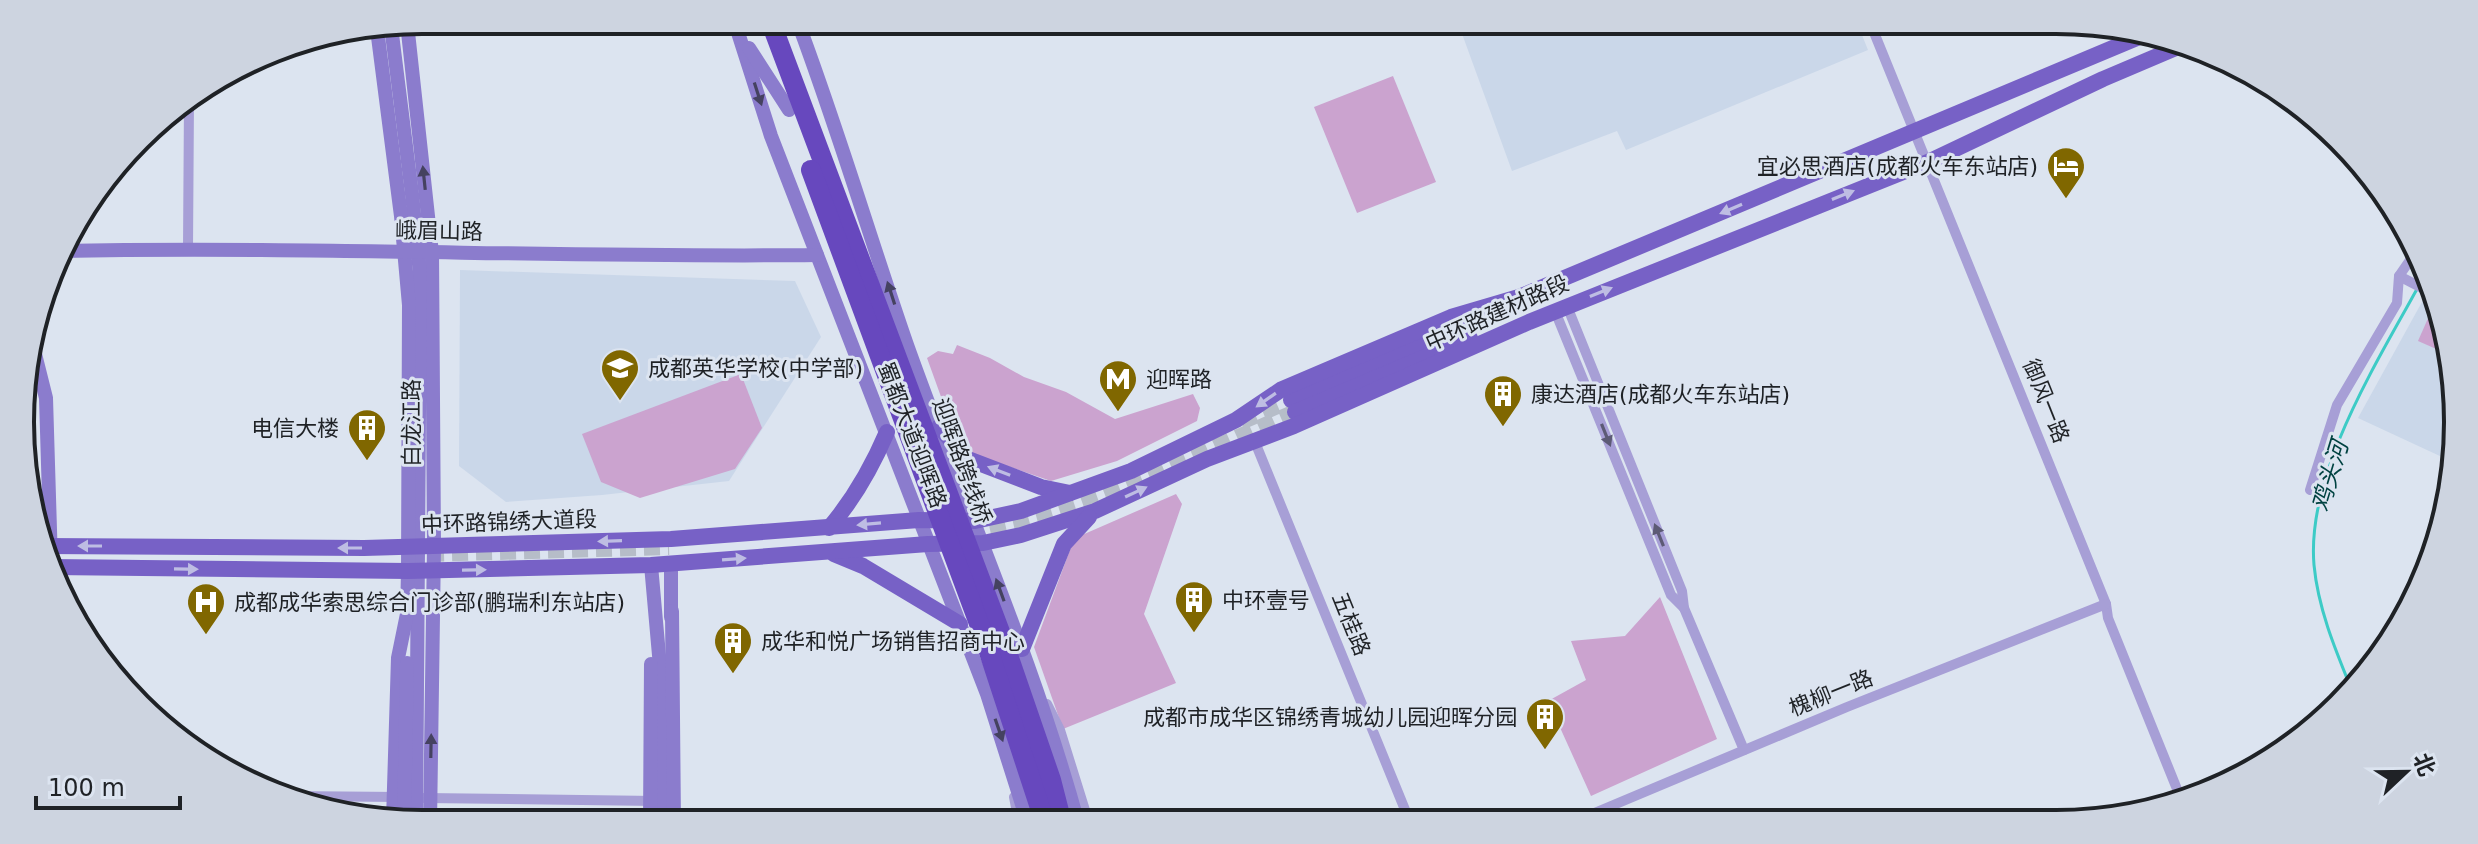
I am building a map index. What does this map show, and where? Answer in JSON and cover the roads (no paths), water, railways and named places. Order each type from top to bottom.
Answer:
[{"type":"highway","points":[[762,34],[796,118]]},
{"type":"highway","points":[[774,34],[796,118]]},
{"type":"highway","name":"迎晖路跨线桥","points":[[796,118],[995,618],[1058,810]]},
{"type":"highway","name":"迎晖路跨线桥","points":[[796,118],[984,637],[1041,810]]},
{"type":"main road","points":[[2009,91],[2130,41]]},
{"type":"main road","points":[[2026,116],[2148,45]]},
{"type":"main road","points":[[2009,91],[2100,71],[2166,50]]},
{"type":"main road","points":[[2026,116],[2181,55]]},
{"type":"main road","name":"中环路建材路段","points":[[975,521],[1021,511],[1131,471],[1236,420],[1282,389],[1451,317],[1519,297],[2009,91]]},
{"type":"main road","name":"中环路建材路段","points":[[983,543],[1021,535],[1095,511],[1207,459],[1255,442],[1561,308],[1928,162],[2026,116]]},
{"type":"main road","points":[[1519,297],[1457,330],[1293,406],[1461,340],[1529,322]]},
{"type":"main road","points":[[939,427],[968,459],[1041,487],[1071,494]]},
{"type":"main road","points":[[829,528],[847,507],[876,458],[887,432]]},
{"type":"main road","points":[[1022,649],[1064,544],[1095,511]]},
{"type":"main road","name":"中环路锦绣大道段","points":[[55,546],[408,547],[671,539],[919,520],[975,521]]},
{"type":"main road","name":"中环路锦绣大道段","points":[[62,565],[433,571],[651,565],[928,544],[983,543]]},
{"type":"main road","points":[[829,552],[863,566],[960,624]]},
{"type":"street","name":"蜀都大道迎晖路","points":[[739,34],[771,136],[987,694],[1024,810]]},
{"type":"street","points":[[741,34],[796,118]]},
{"type":"street","name":"蜀都大道迎晖路","points":[[802,34],[907,343],[1057,743],[1075,810]]},
{"type":"street","name":"御风一路","points":[[1875,34],[2106,604],[2108,618],[2177,790]]},
{"type":"street","points":[[392,35],[420,274],[416,810]]},
{"type":"street","name":"白龙江路","points":[[408,35],[432,253],[434,546],[430,810]]},
{"type":"street","name":"白龙江路","points":[[378,36],[409,305],[407,614],[398,658],[393,809]]},
{"type":"street","points":[[2117,39],[2120,45]]},
{"type":"street","points":[[188,248],[189,112]]},
{"type":"street","name":"峨眉山路","points":[[74,251],[188,248],[405,253],[817,255]]},
{"type":"street","points":[[2310,490],[2337,405],[2397,303],[2399,276],[2409,262]]},
{"type":"street","points":[[2399,276],[2419,286]]},
{"type":"street","points":[[1561,308],[1671,595],[1684,608],[1744,750]]},
{"type":"street","points":[[858,362],[876,377],[892,375],[903,366],[907,343]]},
{"type":"street","points":[[38,368],[47,411],[47,522]]},
{"type":"street","name":"五桂路","points":[[1255,442],[1405,810]]},
{"type":"street","points":[[671,563],[674,810]]},
{"type":"street","points":[[651,565],[651,810]]},
{"type":"street","points":[[652,599],[662,689],[662,810]]},
{"type":"street","name":"槐柳一路","points":[[1602,810],[2106,604]]},
{"type":"street","points":[[662,689],[672,611]]},
{"type":"street","points":[[404,809],[407,614]]},
{"type":"street","points":[[987,694],[987,682],[992,673],[1003,666],[1015,664],[1023,667],[1033,678],[1060,730],[1085,810]]},
{"type":"street","points":[[1008,756],[1017,810]]},
{"type":"street","points":[[319,796],[674,802]]},
{"type":"waterway","name":"鸡头河","points":[[2347,679],[2319,597],[2314,565],[2315,529],[2322,492],[2349,416],[2419,286]]},
{"type":"tunnel","points":[[1241,422],[1291,400]]},
{"type":"tunnel","points":[[966,532],[1009,524],[1093,498],[1295,412]]},
{"type":"tunnel","points":[[428,554],[669,547]]},
{"type":"place","name":"宜必思酒店(成都火车东站店)","points":[[2066,200]]},
{"type":"place","name":"成都英华学校(中学部)","points":[[620,402]]},
{"type":"place","name":"迎晖路","points":[[1118,413]]},
{"type":"place","name":"康达酒店(成都火车东站店)","points":[[1503,428]]},
{"type":"place","name":"电信大楼","points":[[367,462]]},
{"type":"place","name":"中环壹号","points":[[1194,634]]},
{"type":"place","name":"成都成华索思综合门诊部(鹏瑞利东站店)","points":[[206,636]]},
{"type":"place","name":"成华和悦广场销售招商中心","points":[[733,675]]},
{"type":"place","name":"成都市成华区锦绣青城幼儿园迎晖分园","points":[[1545,751]]}]
